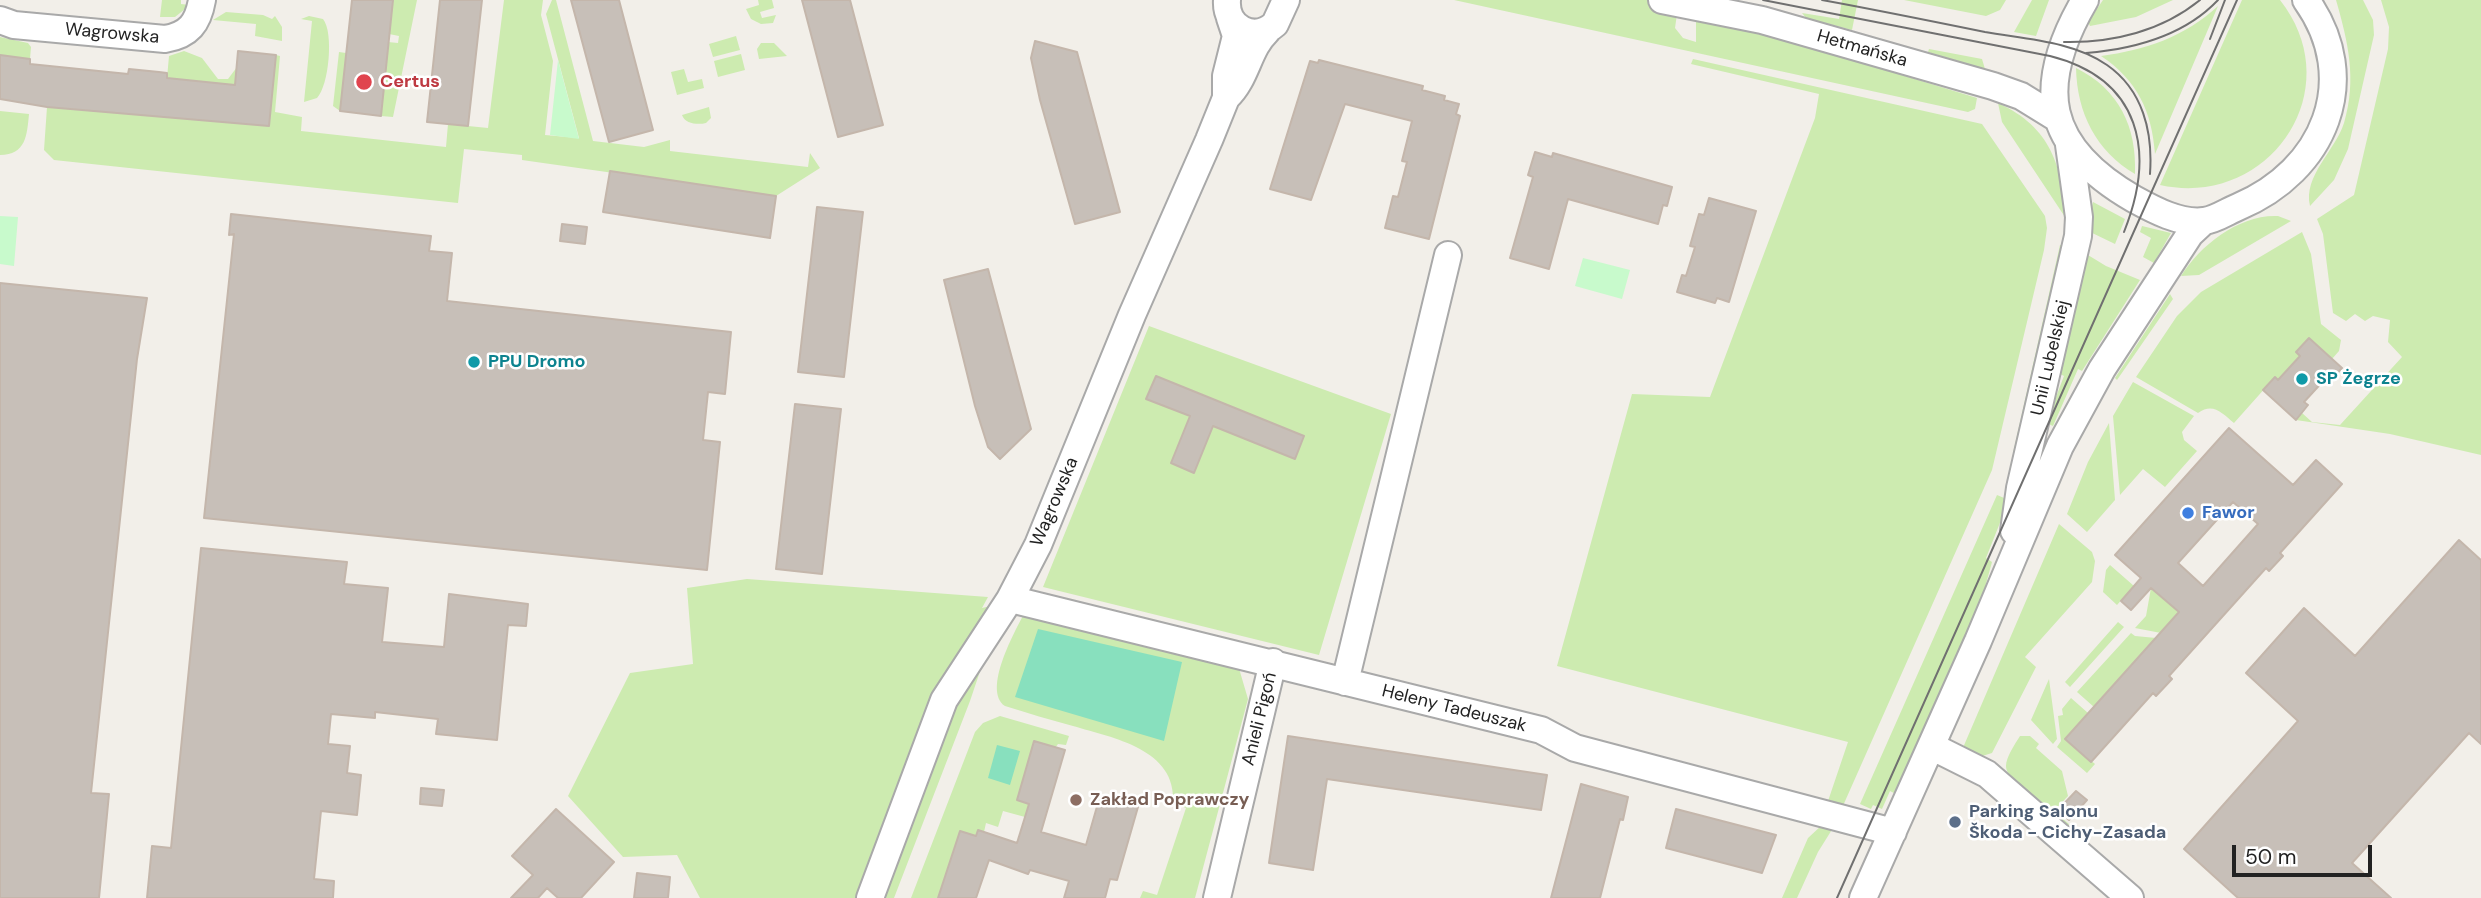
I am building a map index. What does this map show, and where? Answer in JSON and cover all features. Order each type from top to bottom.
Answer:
[{"type":"street","name":"Wagrowska","points":[[0,20],[14,25],[165,39],[188,31],[199,20],[202,0]]},
{"type":"street","name":"Wagrowska","points":[[870,898],[944,701],[1010,599],[1038,545],[1226,98],[1241,81],[1258,43],[1281,18],[1286,0]]},
{"type":"street","name":"Hetmańska","points":[[1662,0],[1762,20],[1993,86],[2021,96],[2055,117]]},
{"type":"street","points":[[2085,0],[2070,25],[2061,53],[2054,93],[2055,117],[2069,145],[2112,185],[2139,202],[2168,216],[2204,221],[2256,200],[2278,185],[2299,165],[2317,142],[2327,115],[2333,86],[2332,54],[2323,13],[2306,0]]},
{"type":"street","name":"Wagrowska","points":[[1223,6],[1236,36],[1226,76],[1226,98]]},
{"type":"street","points":[[1223,6],[1247,32],[1267,31]]},
{"type":"street","name":"Unii Lubelskiej","points":[[2007,570],[2020,488],[2078,236],[2079,216],[2069,145]]},
{"type":"street","name":"Unii Lubelskiej","points":[[1863,898],[2060,446],[2102,369],[2190,234],[2204,221]]},
{"type":"street","points":[[1345,682],[1448,255]]},
{"type":"street","name":"Heleny Tadeuszak","points":[[1010,599],[1541,730],[1575,748],[1893,832]]},
{"type":"street","name":"Anieli Pigoń","points":[[1217,898],[1273,663]]},
{"type":"street","points":[[1931,746],[1987,774],[2130,898]]},
{"type":"green space","points":[[162,0],[181,0],[181,4],[190,5],[175,17],[160,17]]},
{"type":"green space","points":[[393,0],[417,0],[393,117],[381,116],[388,42],[398,43],[399,36],[389,34]]},
{"type":"green space","points":[[504,0],[543,0],[541,15],[553,61],[545,135],[579,138],[546,14],[552,0],[556,0],[593,141],[644,147],[670,140],[670,151],[808,167],[810,153],[820,168],[776,196],[522,160],[522,155],[464,149],[458,203],[54,160],[44,150],[47,107],[268,126],[276,55],[280,56],[275,112],[302,117],[301,131],[446,147],[448,124],[488,128]]},
{"type":"green space","points":[[758,0],[772,0],[774,8],[760,12],[762,18],[776,15],[773,23],[761,24],[751,19],[746,9],[759,5]]},
{"type":"green space","points":[[1454,0],[1679,0],[1675,28],[1683,38],[1696,42],[1696,19],[1758,31],[1977,98],[1975,109],[1968,112]]},
{"type":"green space","points":[[1842,0],[1858,0],[1852,30],[1806,18],[1802,13],[1839,19]]},
{"type":"green space","points":[[1904,0],[2006,0],[2000,10],[1986,16]]},
{"type":"green space","points":[[2032,0],[2049,0],[2036,36],[2014,32]]},
{"type":"green space","points":[[2103,0],[2173,0],[2136,17],[2090,26],[2088,22]]},
{"type":"green space","points":[[2242,0],[2280,0],[2300,35],[2307,70],[2302,104],[2288,135],[2265,161],[2235,179],[2199,188],[2160,185]]},
{"type":"green space","points":[[2336,0],[2363,0],[2373,20],[2374,35],[2348,149],[2334,180],[2310,206],[2311,184],[2340,133],[2348,107],[2349,61]]},
{"type":"green space","points":[[2381,0],[2481,0],[2481,455],[2390,434],[2296,420],[2302,413],[2312,422],[2340,425],[2402,357],[2388,342],[2390,320],[2373,316],[2365,321],[2355,314],[2346,321],[2333,313],[2323,234],[2317,219],[2354,195],[2388,49],[2389,27]]},
{"type":"green space","points":[[2218,6],[2155,154],[2150,124],[2140,98],[2124,75],[2101,56],[2149,46],[2164,40],[2192,26]]},
{"type":"green space","points":[[226,12],[263,15],[272,19],[275,16],[282,27],[282,41],[255,36],[256,24],[213,20]]},
{"type":"green space","points":[[309,16],[323,19],[328,35],[329,59],[321,92],[317,98],[304,102],[312,21],[301,19]]},
{"type":"green space","points":[[736,36],[740,50],[713,57],[709,44]]},
{"type":"green space","points":[[0,37],[28,43],[31,47],[30,59],[0,55]]},
{"type":"green space","points":[[761,43],[774,43],[787,56],[759,59],[757,49]]},
{"type":"green space","points":[[1929,49],[1982,59],[1985,69],[1928,52]]},
{"type":"green space","points":[[184,51],[202,58],[218,79],[228,79],[237,67],[235,85],[167,78],[169,56]]},
{"type":"green space","points":[[339,52],[346,53],[340,111],[333,106]]},
{"type":"green space","points":[[741,54],[745,70],[718,77],[714,61]]},
{"type":"green space","points":[[1693,59],[1982,124],[2045,216],[2047,228],[2044,250],[1992,470],[1842,808],[1827,804],[1848,742],[1557,666],[1632,394],[1710,397],[1815,118],[1819,94],[1691,64]]},
{"type":"green space","points":[[558,60],[579,139],[550,135]]},
{"type":"green space","points":[[2076,68],[2104,87],[2122,111],[2133,141],[2135,174],[2109,154],[2091,129],[2080,100]]},
{"type":"green space","points":[[684,69],[688,82],[702,79],[704,88],[677,95],[671,72]]},
{"type":"green space","points":[[1998,103],[2031,124],[2050,150],[2057,165],[2067,220],[2002,122]]},
{"type":"green space","points":[[709,107],[711,118],[706,123],[692,123],[682,115]]},
{"type":"green space","points":[[0,111],[29,114],[26,136],[20,148],[15,152],[0,155]]},
{"type":"green space","points":[[2093,202],[2125,219],[2115,244],[2086,230]]},
{"type":"green space","points":[[0,216],[18,217],[14,266],[0,264]]},
{"type":"green space","points":[[2278,216],[2291,221],[2199,275],[2181,276],[2199,253],[2222,234],[2249,220]]},
{"type":"green space","points":[[2142,226],[2171,233],[2154,263],[2143,257],[2151,238],[2140,232]]},
{"type":"green space","points":[[2302,232],[2311,254],[2321,324],[2341,340],[2339,351],[2332,359],[2309,338],[2300,356],[2278,380],[2275,377],[2234,423],[2213,409],[2198,413],[2136,377],[2177,316],[2201,292]]},
{"type":"green space","points":[[2060,245],[2068,246],[2018,455],[2013,453]]},
{"type":"green space","points":[[2083,252],[2106,266],[2140,280],[2082,371],[2078,369],[2053,426],[2046,423],[2064,376],[2056,372]]},
{"type":"green space","points":[[1583,258],[1630,270],[1622,299],[1575,286]]},
{"type":"green space","points":[[2170,294],[2173,299],[2117,380],[2115,378]]},
{"type":"green space","points":[[1149,326],[1391,414],[1319,655],[1043,587]]},
{"type":"green space","points":[[2133,382],[2194,416],[2182,432],[2184,440],[2197,451],[2165,487],[2143,469],[2120,495],[2113,416]]},
{"type":"green space","points":[[2109,423],[2115,500],[2087,532],[2067,514],[2088,462]]},
{"type":"green space","points":[[1997,495],[2009,500],[1986,558],[1992,562],[1981,602],[1896,794],[1890,791],[1882,809],[1873,805],[1871,809],[1860,804]]},
{"type":"green space","points":[[2059,524],[2092,552],[2095,561],[2092,582],[2025,657],[2036,667],[1992,753],[1979,757],[1962,750]]},
{"type":"green space","points":[[2110,565],[2134,586],[2117,605],[2103,592],[2106,570]]},
{"type":"green space","points":[[747,579],[988,597],[982,608],[1003,603],[970,701],[894,898],[700,898],[677,855],[623,857],[568,796],[630,673],[693,664],[687,588]]},
{"type":"green space","points":[[2151,588],[2179,612],[2161,633],[2135,628],[2146,616]]},
{"type":"green space","points":[[1025,612],[1238,665],[1248,699],[1195,898],[1140,898],[1143,891],[1157,895],[1186,808],[1173,803],[1171,785],[1165,770],[1154,758],[1123,741],[1005,706],[999,698],[997,687],[1003,660]]},
{"type":"green space","points":[[2118,622],[2124,627],[2070,687],[2065,682]]},
{"type":"green space","points":[[1038,629],[1182,662],[1164,741],[1015,697]]},
{"type":"green space","points":[[2131,633],[2135,636],[2156,638],[2094,707],[2077,692]]},
{"type":"green space","points":[[2049,679],[2057,739],[2053,744],[2031,720]]},
{"type":"green space","points":[[2071,698],[2088,713],[2065,739],[2095,764],[2087,773],[2057,747],[2061,741],[2058,716],[2063,715],[2062,709]]},
{"type":"green space","points":[[1000,716],[1069,736],[1066,745],[1058,744],[1017,800],[1029,804],[1025,817],[1003,811],[998,827],[986,823],[984,832],[978,830],[976,836],[960,831],[938,898],[911,898],[975,732],[983,723]]},
{"type":"green space","points":[[2020,736],[2030,736],[2039,744],[2036,748],[2062,771],[2068,796],[2054,811],[2070,825],[2053,817],[2032,801],[2008,773],[2007,759]]},
{"type":"green space","points":[[997,745],[1020,751],[1010,785],[988,778]]},
{"type":"green space","points":[[1822,825],[1833,828],[1818,852],[1797,898],[1782,898],[1808,838]]},
{"type":"building","name":"Certus","points":[[352,0],[393,0],[381,116],[340,111]]},
{"type":"building","points":[[440,0],[482,0],[468,126],[427,122]]},
{"type":"building","points":[[571,0],[619,0],[653,130],[609,142]]},
{"type":"building","points":[[802,0],[850,0],[883,125],[838,137]]},
{"type":"building","points":[[1035,41],[1077,52],[1120,212],[1075,224],[1040,100],[1031,58]]},
{"type":"building","points":[[238,51],[276,55],[269,126],[47,107],[0,99],[0,55],[30,59],[30,64],[128,74],[129,69],[159,72],[167,73],[167,78],[235,85]]},
{"type":"building","points":[[1319,60],[1423,86],[1422,90],[1445,96],[1444,100],[1459,104],[1456,114],[1460,116],[1429,239],[1385,228],[1393,196],[1398,197],[1407,162],[1402,161],[1412,121],[1345,104],[1311,200],[1270,189],[1310,61],[1318,63]]},
{"type":"building","points":[[1535,152],[1552,157],[1553,153],[1672,187],[1667,206],[1663,205],[1658,224],[1568,199],[1549,269],[1510,258],[1533,177],[1528,175]]},
{"type":"building","points":[[610,171],[776,196],[770,238],[603,212]]},
{"type":"building","points":[[1709,198],[1756,211],[1729,302],[1717,298],[1715,303],[1677,292],[1682,275],[1686,276],[1695,247],[1690,246],[1699,214],[1704,215]]},
{"type":"building","points":[[817,207],[863,212],[844,377],[798,372]]},
{"type":"building","name":"PPU Dromo","points":[[231,214],[431,236],[429,251],[452,253],[447,301],[731,332],[725,394],[708,392],[703,440],[720,442],[707,570],[204,518],[234,234],[229,235]]},
{"type":"building","points":[[562,224],[587,227],[585,244],[560,241]]},
{"type":"building","points":[[988,269],[1031,429],[1000,459],[988,447],[975,406],[944,280]]},
{"type":"building","points":[[0,283],[147,298],[137,359],[91,793],[109,794],[99,898],[0,898]]},
{"type":"building","name":"SP Żegrze","points":[[2309,338],[2342,368],[2330,381],[2326,378],[2304,402],[2308,405],[2296,420],[2263,390],[2275,377],[2278,380],[2300,356],[2296,352]]},
{"type":"building","points":[[1156,376],[1304,436],[1295,459],[1213,426],[1194,473],[1171,463],[1190,416],[1146,399]]},
{"type":"building","points":[[795,404],[841,409],[822,574],[776,569]]},
{"type":"building","points":[[2229,428],[2293,485],[2316,460],[2342,484],[2280,553],[2283,556],[2269,571],[2266,568],[2169,676],[2172,679],[2156,696],[2153,693],[2091,762],[2065,739],[2179,612],[2151,588],[2131,610],[2121,601],[2141,578],[2115,555]],"holes":[[[2233,502],[2258,524],[2203,586],[2178,563]]]},
{"type":"building","points":[[2459,540],[2481,560],[2481,744],[2469,733],[2352,863],[2391,898],[2238,898],[2184,849],[2298,721],[2246,673],[2304,608],[2355,656]]},
{"type":"building","points":[[201,548],[347,562],[344,584],[388,588],[382,642],[444,647],[449,594],[528,604],[526,626],[508,625],[497,740],[436,734],[438,719],[375,712],[375,718],[331,714],[328,744],[350,746],[347,773],[361,775],[357,815],[321,811],[314,879],[334,881],[333,898],[147,898],[152,846],[171,848]]},
{"type":"building","points":[[1288,736],[1547,775],[1541,810],[1327,779],[1313,870],[1269,863]]},
{"type":"building","points":[[1034,741],[1065,750],[1041,832],[1086,845],[1100,796],[1138,807],[1117,880],[1110,879],[1105,898],[1064,898],[1069,881],[1030,870],[1028,874],[989,860],[976,898],[938,898],[960,831],[976,836],[978,830],[1017,843],[1029,804],[1017,800]]},
{"type":"building","points":[[1581,784],[1628,797],[1623,820],[1620,819],[1600,898],[1551,898]]},
{"type":"building","points":[[421,788],[444,790],[442,806],[420,804]]},
{"type":"building","points":[[2076,791],[2087,800],[2069,820],[2058,810]]},
{"type":"building","points":[[556,809],[614,862],[581,898],[558,898],[547,888],[538,898],[511,898],[533,875],[512,856]]},
{"type":"building","points":[[1676,809],[1776,835],[1762,873],[1666,848]]},
{"type":"building","points":[[637,873],[670,877],[668,898],[634,898]]},
{"type":"tram line","points":[[1763,0],[2050,56],[2081,67],[2104,82],[2122,101],[2133,123],[2139,147],[2139,174],[2134,202],[2124,232]]},
{"type":"tram line","points":[[1822,0],[2048,42],[2094,57],[2119,75],[2137,99],[2150,143],[2150,174]]},
{"type":"tram line","points":[[2064,42],[2101,40],[2136,33],[2170,20],[2200,0]]},
{"type":"tram line","points":[[2086,53],[2140,44],[2174,32],[2190,23],[2218,0]]},
{"type":"tram line","points":[[2210,39],[2225,0]]},
{"type":"tram line","points":[[1837,898],[2237,0]]},
{"type":"place","name":"Certus","points":[[364,82]]},
{"type":"place","name":"PPU Dromo","points":[[474,362]]},
{"type":"place","name":"SP Żegrze","points":[[2302,379]]},
{"type":"place","name":"Fawor","points":[[2188,513]]},
{"type":"place","name":"Zakład Poprawczy","points":[[1076,800]]},
{"type":"place","name":"Parking Salonu Škoda - Cichy-Zasada","points":[[1955,822]]}]
